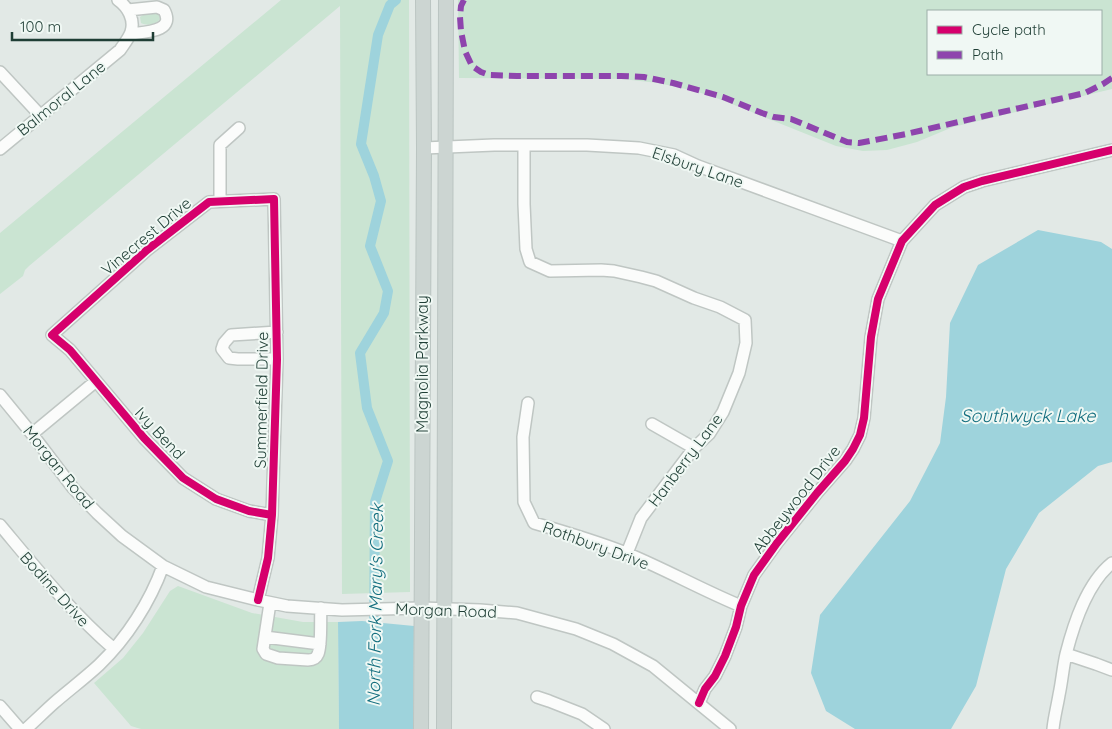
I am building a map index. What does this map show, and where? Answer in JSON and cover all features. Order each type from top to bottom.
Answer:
[{"type":"main road","name":"Magnolia Parkway","points":[[421,729],[423,0]]},
{"type":"main road","name":"Magnolia Parkway","points":[[444,729],[446,0]]},
{"type":"main road","points":[[423,294],[445,293]]},
{"type":"main road","points":[[422,447],[445,446]]},
{"type":"street","points":[[118,0],[130,15],[131,34],[163,27],[167,16],[164,10],[157,7],[130,15]]},
{"type":"street","name":"Balmoral Lane","points":[[0,149],[120,50],[131,34]]},
{"type":"street","points":[[0,72],[40,116]]},
{"type":"street","points":[[220,202],[220,145],[239,128]]},
{"type":"street","name":"Elsbury Lane","points":[[424,148],[524,145],[587,145],[639,148],[674,155],[698,166],[902,240]]},
{"type":"street","name":"Hanberry Lane","points":[[524,145],[526,249],[530,262],[550,271],[608,271],[641,276],[694,298],[720,306],[745,320],[746,343],[740,373],[723,412],[709,434],[694,448],[641,518],[626,553]]},
{"type":"street","name":"Abbeywood Drive","points":[[699,703],[705,689],[726,656],[741,606],[754,575],[788,528],[845,461],[860,435],[864,418],[871,336],[878,298],[902,240],[935,205],[964,188],[982,181],[1112,150]]},
{"type":"street","name":"Vinecrest Drive","points":[[52,335],[147,250],[208,202],[274,199]]},
{"type":"street","name":"Summerfield Drive","points":[[258,600],[268,558],[272,515],[277,359],[274,199]]},
{"type":"street","points":[[277,332],[230,335],[222,349],[229,358],[238,360],[277,359]]},
{"type":"street","name":"Ivy Bend","points":[[52,335],[70,350],[144,438],[183,478],[216,499],[249,511],[272,515]]},
{"type":"street","points":[[32,434],[96,381]]},
{"type":"street","name":"Morgan Road","points":[[0,395],[74,488],[97,513],[122,536],[163,566],[206,587],[287,606],[355,609],[421,608],[517,613],[576,629],[613,644],[653,666],[730,729]]},
{"type":"street","name":"Rothbury Drive","points":[[528,403],[522,437],[524,502],[534,523],[583,537],[626,553],[715,596],[741,606]]},
{"type":"street","points":[[652,424],[694,448]]},
{"type":"street","name":"Bodine Drive","points":[[0,525],[74,612],[114,649]]},
{"type":"street","points":[[1053,729],[1066,654],[1085,597],[1095,580],[1112,563]]},
{"type":"street","points":[[26,729],[52,704],[99,665],[114,649],[135,621],[159,578],[163,566]]},
{"type":"street","points":[[270,603],[263,649],[266,654],[278,658],[312,660],[318,654],[320,644],[320,608]]},
{"type":"street","points":[[264,637],[320,644]]},
{"type":"street","points":[[1066,654],[1112,670]]},
{"type":"street","points":[[537,698],[550,701],[582,714],[604,729]]},
{"type":"street","points":[[0,706],[20,729]]},
{"type":"green space","points":[[281,0],[409,0],[410,592],[342,594],[340,6],[29,266],[23,276],[0,294],[0,233]]},
{"type":"green space","points":[[458,0],[1112,0],[1112,89],[953,127],[917,142],[887,150],[863,151],[836,146],[695,91],[658,83],[622,79],[459,78]]},
{"type":"green space","points":[[146,13],[156,13],[160,19],[156,23],[141,23],[140,17]]},
{"type":"green space","points":[[178,586],[252,613],[303,622],[338,622],[339,729],[141,729],[131,726],[94,683],[123,658],[143,633],[170,591]]},
{"type":"water","name":"Southwyck Lake","points":[[1038,230],[1101,242],[1112,249],[1112,462],[1098,466],[1039,513],[1006,569],[976,686],[951,729],[855,729],[826,711],[811,673],[820,615],[910,501],[940,443],[946,397],[950,323],[978,265]]},
{"type":"water","points":[[362,621],[414,626],[413,729],[339,729],[338,622]]},
{"type":"waterway","name":"North Fork Mary's Creek","points":[[374,636],[375,502],[388,461],[367,408],[360,353],[384,313],[388,291],[370,246],[381,201],[374,176],[361,144],[378,35],[390,5],[396,0]]},
{"type":"marked path","points":[[464,0],[461,6],[460,17],[465,51],[472,66],[489,75],[644,77],[723,97],[774,117],[791,119],[847,142],[859,143],[906,134],[1085,93],[1112,78]]},
{"type":"cycle path","points":[[699,703],[705,689],[715,676],[725,656],[736,627],[741,606],[754,575],[777,543],[845,461],[860,435],[864,418],[871,337],[878,299],[902,241],[935,205],[964,187],[1112,150]]},
{"type":"cycle path","points":[[258,600],[268,558],[272,515],[277,359],[274,199],[209,202],[147,250],[52,335],[70,350],[144,438],[183,478],[216,499],[249,511],[272,515]]}]
